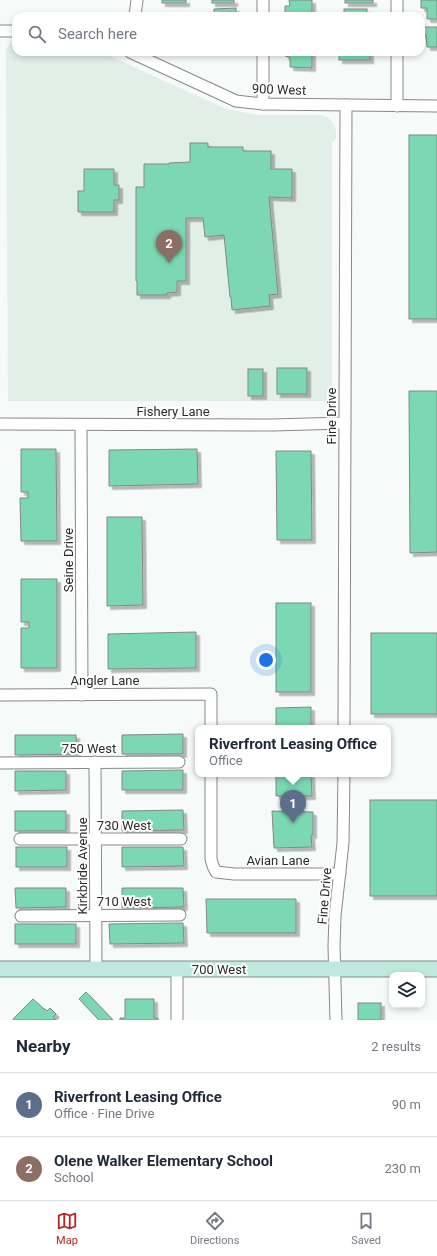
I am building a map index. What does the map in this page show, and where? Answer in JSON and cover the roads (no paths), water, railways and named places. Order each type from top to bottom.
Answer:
[{"type":"street","points":[[136,12],[137,0]]},
{"type":"street","points":[[263,0],[263,12]]},
{"type":"street","points":[[397,0],[397,12]]},
{"type":"street","points":[[0,31],[12,31]]},
{"type":"street","name":"900 West","points":[[139,56],[236,101],[263,104],[437,106]]},
{"type":"street","points":[[263,56],[263,104]]},
{"type":"street","points":[[397,56],[397,106]]},
{"type":"street","name":"Fine Drive","points":[[344,725],[346,105]]},
{"type":"street","name":"Fishery Lane","points":[[0,424],[81,425],[345,423]]},
{"type":"street","name":"Seine Drive","points":[[81,425],[82,695]]},
{"type":"street","name":"Angler Lane","points":[[0,695],[211,694],[211,725]]},
{"type":"street","name":"Kirkbride Avenue","points":[[95,762],[96,969]]},
{"type":"street","name":"750 West","points":[[0,763],[179,762]]},
{"type":"street","name":"Avian Lane","points":[[211,777],[211,860],[216,872],[234,874],[340,874]]},
{"type":"street","name":"Fine Drive","points":[[336,1020],[335,916],[343,843],[344,777]]},
{"type":"street","name":"730 West","points":[[20,839],[180,839]]},
{"type":"street","name":"710 West","points":[[21,916],[180,915]]},
{"type":"street","name":"700 West","points":[[0,969],[437,969]]},
{"type":"street","points":[[177,969],[177,1020]]},
{"type":"place","name":"Olene Walker Elementary School","points":[[169,263]]},
{"type":"place","name":"Riverfront Leasing Office","points":[[293,823]]}]
